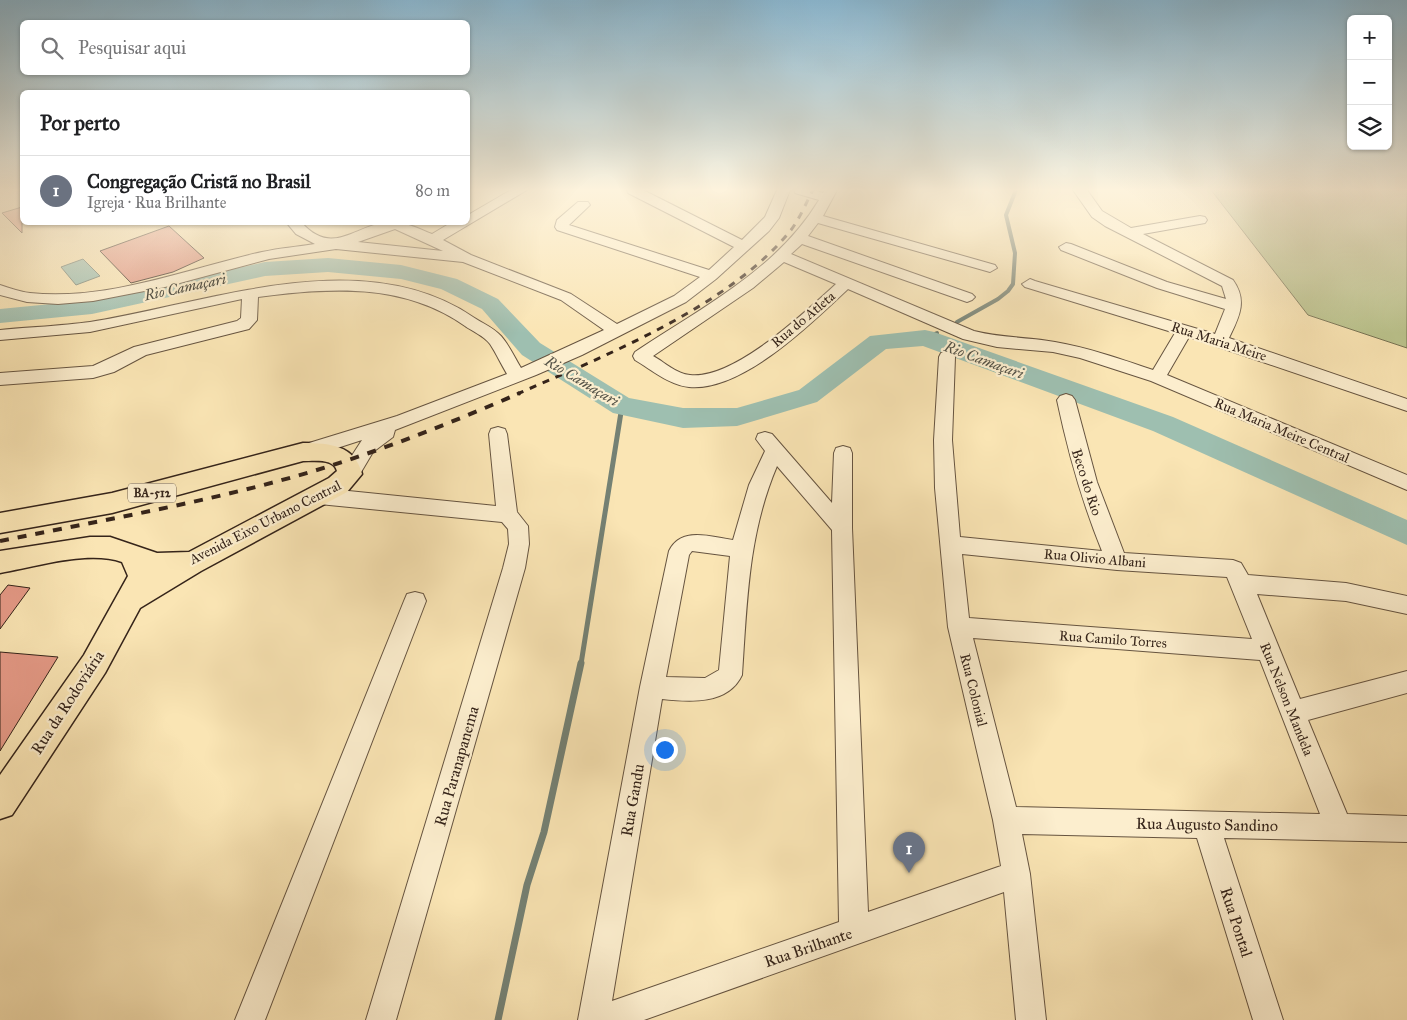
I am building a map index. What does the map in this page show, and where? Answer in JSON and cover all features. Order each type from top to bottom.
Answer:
[{"type":"main road","name":"Avenida Eixo Urbano Central","points":[[0,523],[112,504],[303,452],[324,452],[336,455],[346,460],[350,466],[339,488],[192,563],[156,564],[110,547],[90,547],[0,562]]},
{"type":"main road","name":"Rua da Rodoviária","points":[[0,803],[81,682],[132,598],[141,576],[132,556]]},
{"type":"main road","name":"Rua da Rodoviária","points":[[132,598],[192,563]]},
{"type":"street","points":[[311,238],[334,245],[381,247],[466,258]]},
{"type":"street","points":[[0,290],[36,297],[77,299],[139,287],[261,257],[334,245],[355,238]]},
{"type":"street","points":[[427,238],[466,258],[566,297],[616,331]]},
{"type":"street","points":[[433,240],[437,238]]},
{"type":"street","points":[[594,238],[711,276]]},
{"type":"street","points":[[727,238],[745,247],[754,238]]},
{"type":"street","points":[[783,256],[799,238],[967,297]]},
{"type":"street","points":[[883,238],[990,268]]},
{"type":"street","points":[[1137,238],[1228,283],[1235,295],[1234,307],[1220,341]]},
{"type":"street","name":"Avenida Eixo Urbano Central","points":[[303,452],[403,421],[576,351],[680,299],[745,247]]},
{"type":"street","points":[[1066,247],[1162,285],[1234,307]]},
{"type":"street","name":"Rua do Atleta","points":[[783,256],[846,283],[781,341],[742,365],[718,376],[688,380],[641,356],[739,293],[783,256]]},
{"type":"street","name":"Rua Maria Meire Central","points":[[846,283],[968,335],[997,342],[1053,347],[1083,353],[1157,377],[1407,483]]},
{"type":"street","name":"Rua Maria Meire","points":[[1030,284],[1220,341],[1407,405]]},
{"type":"street","points":[[0,335],[90,326],[250,294],[309,286],[350,286],[396,291],[429,299],[454,311],[495,339],[523,373]]},
{"type":"street","points":[[0,379],[93,372],[108,368],[140,351],[243,325],[249,320],[250,294]]},
{"type":"street","points":[[1157,377],[1185,330]]},
{"type":"street","name":"Rua Colonial","points":[[947,357],[943,440],[945,488],[959,627],[1006,820],[1016,874],[1031,1020]]},
{"type":"street","name":"Beco do Rio","points":[[1066,400],[1077,455],[1086,484],[1117,562]]},
{"type":"street","name":"Avenida Eixo Urbano Central","points":[[339,488],[366,447],[403,421]]},
{"type":"street","points":[[339,488],[507,515],[498,434]]},
{"type":"street","points":[[652,687],[703,690],[725,682],[730,675],[741,549],[770,444],[842,528]]},
{"type":"street","points":[[843,453],[842,528],[854,931]]},
{"type":"street","name":"Rua Paranapanema","points":[[381,1020],[514,568],[519,544],[518,526],[507,515]]},
{"type":"street","name":"Rua Gandu","points":[[593,1020],[652,687],[679,551],[686,544],[691,543],[741,549]]},
{"type":"street","name":"Rua Olivio Albani","points":[[952,545],[1117,562],[1227,567],[1239,578],[1346,592],[1407,605]]},
{"type":"street","name":"Rua Nelson Mandela","points":[[1239,578],[1338,826]]},
{"type":"street","points":[[250,1020],[415,601]]},
{"type":"street","name":"Rua Camilo Torres","points":[[959,627],[1267,650]]},
{"type":"street","points":[[1292,712],[1407,682]]},
{"type":"street","name":"Rua Augusto Sandino","points":[[1006,820],[1407,829]]},
{"type":"street","name":"Rua Pontal","points":[[1206,825],[1268,1020]]},
{"type":"street","name":"Rua Brilhante","points":[[601,1020],[1016,874]]},
{"type":"green space","points":[[1248,238],[1407,238],[1407,348],[1308,315]]},
{"type":"shaded area","points":[[83,259],[100,276],[76,285],[61,267]]},
{"type":"building","points":[[137,238],[182,238],[204,258],[173,272],[131,283],[100,251]]},
{"type":"building","points":[[8,585],[30,588],[0,629],[0,595]]},
{"type":"building","points":[[0,652],[58,657],[0,751]]},
{"type":"waterway","points":[[957,322],[998,299],[1013,284],[1015,253],[1011,238]]},
{"type":"waterway","name":"Rio Camaçari","points":[[0,316],[92,307],[265,269],[328,265],[401,272],[449,284],[490,304],[531,349],[622,406],[683,418],[737,417],[808,396],[879,342],[925,338],[1163,424],[1407,533]]},
{"type":"waterway","points":[[925,338],[937,333]]},
{"type":"waterway","points":[[581,664],[622,406]]},
{"type":"waterway","points":[[498,1020],[527,885],[544,832],[581,663]]},
{"type":"railway","points":[[517,394],[626,345],[701,305],[735,282],[765,257],[784,238]]},
{"type":"railway","points":[[0,541],[184,504],[293,477],[408,439],[520,393]]},
{"type":"place","name":"Congregação Cristã no Brasil","points":[[909,873]]}]
